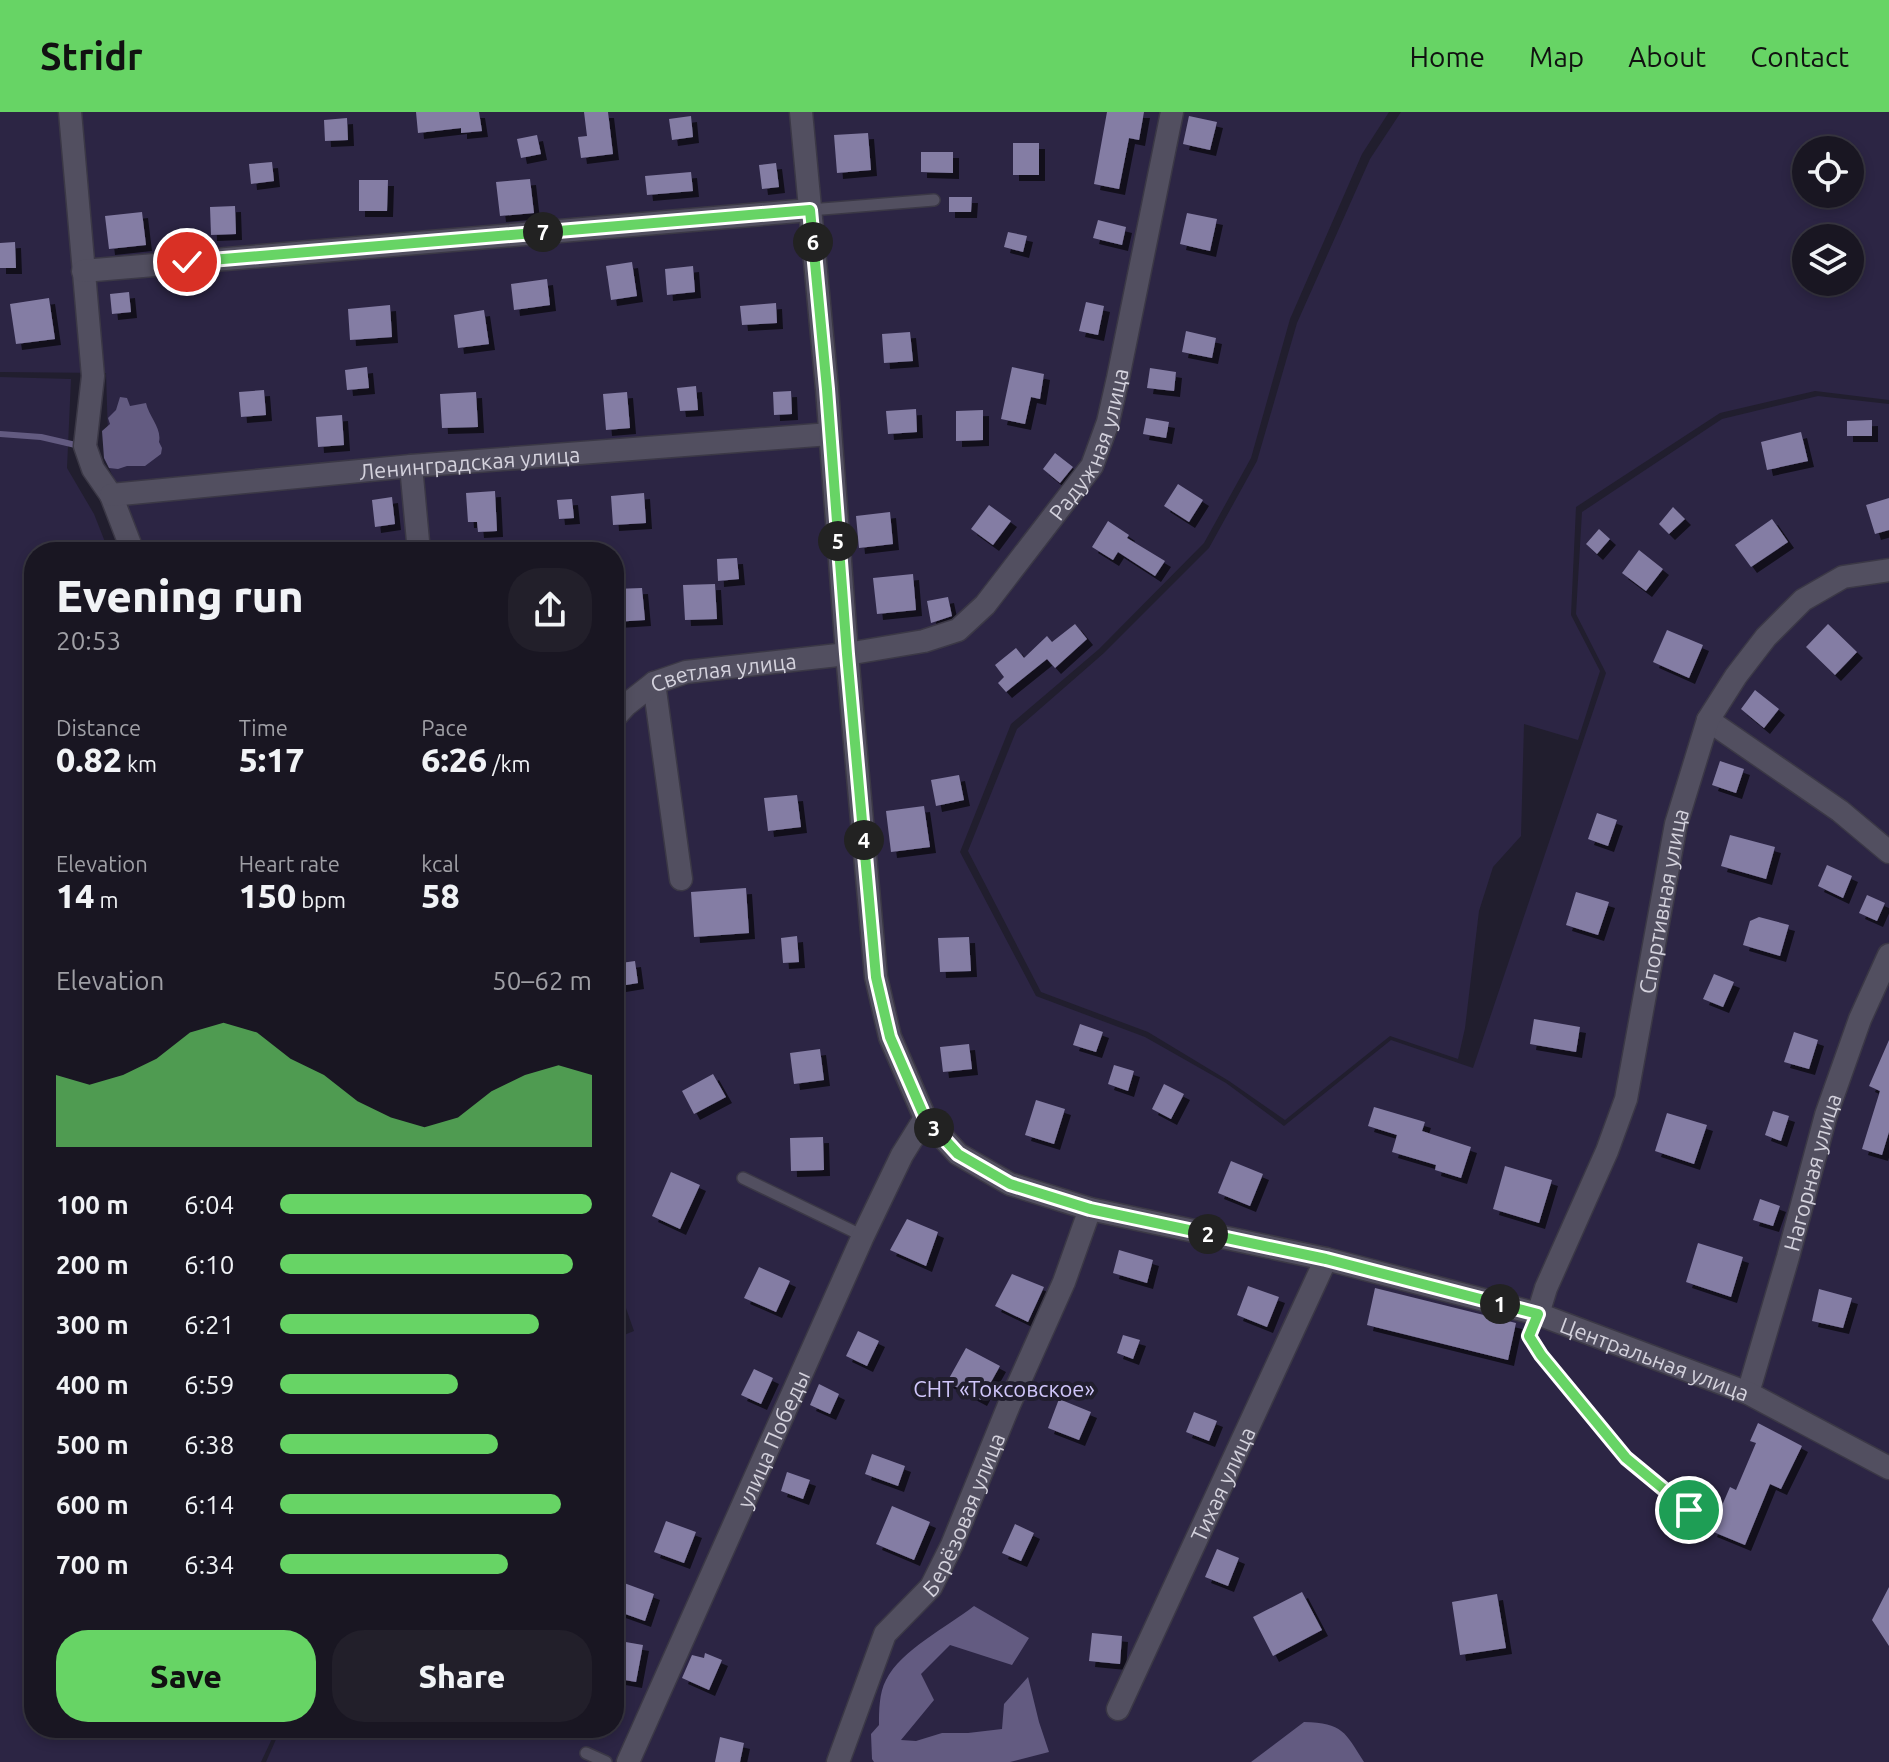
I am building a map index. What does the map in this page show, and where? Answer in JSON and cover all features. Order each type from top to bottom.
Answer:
[{"type":"street","points":[[70,112],[93,376],[85,446],[93,469],[111,495],[129,542]]},
{"type":"street","name":"Центральная улица","points":[[801,112],[876,977],[890,1037],[925,1118],[958,1154],[1010,1184],[1090,1209],[1326,1259],[1538,1314],[1748,1393],[1889,1468]]},
{"type":"street","name":"Радужная улица","points":[[847,654],[924,641],[958,630],[985,605],[1092,466],[1108,422],[1118,378],[1172,112]]},
{"type":"street","points":[[83,271],[810,210]]},
{"type":"street","name":"Ленинградская улица","points":[[111,495],[411,466],[830,434]]},
{"type":"street","points":[[411,466],[418,542]]},
{"type":"street","name":"Спортивная улица","points":[[1538,1314],[1546,1288],[1607,1151],[1626,1099],[1676,824],[1708,720],[1766,637],[1803,600],[1843,577],[1889,570]]},
{"type":"street","name":"Светлая улица","points":[[624,707],[654,683],[686,672],[847,654]]},
{"type":"street","points":[[654,683],[681,879]]},
{"type":"street","points":[[1708,720],[1840,811],[1889,852]]},
{"type":"street","name":"Нагорная улица","points":[[1748,1393],[1826,1115],[1860,1019],[1889,955]]},
{"type":"street","name":"улица Победы","points":[[628,1762],[863,1236],[902,1155],[925,1118]]},
{"type":"street","name":"Берёзовая улица","points":[[838,1762],[885,1634],[931,1587],[952,1545],[1009,1405],[1064,1282],[1090,1209]]},
{"type":"street","name":"Тихая улица","points":[[1118,1709],[1326,1259]]},
{"type":"lane","points":[[810,210],[934,200]]},
{"type":"lane","points":[[743,1178],[863,1236]]},
{"type":"lane","points":[[1538,1314],[1529,1336],[1541,1355],[1626,1458],[1689,1510]]},
{"type":"lane","points":[[586,1753],[606,1762]]},
{"type":"green space","name":"СНТ «Токсовское»","points":[[0,112],[1389,112],[1362,154],[1290,319],[1251,458],[1204,543],[1099,649],[1011,724],[960,852],[1036,996],[1145,1037],[1226,1083],[1284,1126],[1391,1040],[1473,1068],[1606,673],[1576,614],[1582,512],[1722,419],[1818,396],[1889,404],[1889,1762],[266,1762],[277,1738],[624,1738],[624,1335],[634,1331],[624,1302],[624,542],[142,542],[109,468],[106,373],[0,372]]},
{"type":"green space","points":[[1401,112],[1889,112],[1889,400],[1815,391],[1720,413],[1576,507],[1571,615],[1600,671],[1578,740],[1524,724],[1521,836],[1493,867],[1479,911],[1465,1028],[1458,1059],[1390,1036],[1285,1120],[1229,1081],[1148,1032],[1041,992],[968,851],[1017,729],[1104,653],[1209,548],[1257,461],[1297,323],[1370,159]]},
{"type":"green space","points":[[0,377],[71,379],[67,468],[94,514],[105,542],[24,542],[24,1738],[272,1738],[261,1762],[0,1762]]},
{"type":"shaded area","points":[[120,397],[127,398],[130,406],[146,403],[157,427],[161,454],[145,466],[109,468],[104,458],[102,431],[110,424],[108,418],[116,410]]},
{"type":"shaded area","points":[[974,1606],[1029,1638],[1012,1665],[950,1645],[921,1674],[934,1700],[901,1740],[916,1741],[942,1733],[1002,1729],[1004,1704],[1028,1677],[1049,1752],[1010,1762],[874,1762],[871,1734],[879,1725],[882,1691],[893,1669],[913,1649]]},
{"type":"shaded area","points":[[1304,1722],[1327,1724],[1342,1731],[1364,1762],[1251,1762]]},
{"type":"building","points":[[416,112],[479,112],[482,131],[461,133],[461,128],[418,133]]},
{"type":"building","points":[[584,112],[608,112],[613,154],[581,158],[578,137],[587,136]]},
{"type":"building","points":[[1107,112],[1144,112],[1139,140],[1129,138],[1119,189],[1094,184]]},
{"type":"building","points":[[691,116],[693,137],[672,140],[669,119]]},
{"type":"building","points":[[1189,116],[1217,122],[1210,150],[1183,144]]},
{"type":"building","points":[[347,118],[348,140],[325,141],[324,120]]},
{"type":"building","points":[[868,133],[871,170],[837,173],[834,135]]},
{"type":"building","points":[[537,135],[541,154],[521,158],[517,139]]},
{"type":"building","points":[[1013,143],[1039,143],[1039,175],[1013,175]]},
{"type":"building","points":[[921,152],[953,152],[953,173],[921,172]]},
{"type":"building","points":[[272,162],[274,181],[251,184],[249,164]]},
{"type":"building","points":[[776,163],[779,187],[762,189],[759,165]]},
{"type":"building","points":[[691,172],[693,191],[647,195],[645,176]]},
{"type":"building","points":[[530,179],[534,213],[500,216],[496,182]]},
{"type":"building","points":[[359,180],[388,180],[387,211],[359,211]]},
{"type":"building","points":[[949,197],[972,197],[971,212],[949,212]]},
{"type":"building","points":[[235,206],[236,234],[211,235],[210,207]]},
{"type":"building","points":[[142,212],[146,245],[109,249],[105,216]]},
{"type":"building","points":[[1187,213],[1217,219],[1210,251],[1180,244]]},
{"type":"building","points":[[1098,220],[1126,227],[1122,245],[1093,238]]},
{"type":"building","points":[[1008,232],[1027,236],[1023,252],[1004,247]]},
{"type":"building","points":[[15,242],[16,268],[0,268],[0,243]]},
{"type":"building","points":[[632,262],[637,296],[611,300],[606,266]]},
{"type":"building","points":[[693,266],[695,292],[667,295],[665,269]]},
{"type":"building","points":[[547,279],[550,305],[514,310],[511,284]]},
{"type":"building","points":[[129,292],[131,312],[112,314],[110,294]]},
{"type":"building","points":[[49,298],[55,339],[16,344],[10,304]]},
{"type":"building","points":[[1086,302],[1104,306],[1098,335],[1079,331]]},
{"type":"building","points":[[776,303],[777,323],[742,325],[740,306]]},
{"type":"building","points":[[390,305],[392,337],[350,340],[348,309]]},
{"type":"building","points":[[484,310],[489,344],[458,348],[454,315]]},
{"type":"building","points":[[1186,331],[1216,338],[1212,358],[1182,352]]},
{"type":"building","points":[[910,332],[913,361],[884,363],[882,334]]},
{"type":"building","points":[[367,367],[369,388],[347,390],[345,370]]},
{"type":"building","points":[[1012,367],[1044,374],[1040,399],[1031,397],[1025,424],[1001,419]]},
{"type":"building","points":[[1150,368],[1176,372],[1174,391],[1147,388]]},
{"type":"building","points":[[696,386],[698,410],[680,411],[677,388]]},
{"type":"building","points":[[264,390],[266,415],[241,417],[239,392]]},
{"type":"building","points":[[791,391],[792,414],[774,415],[773,392]]},
{"type":"building","points":[[476,392],[478,427],[442,428],[440,394]]},
{"type":"building","points":[[627,392],[630,428],[606,430],[603,394]]},
{"type":"building","points":[[916,409],[917,432],[888,434],[886,411]]},
{"type":"building","points":[[983,410],[983,440],[956,441],[956,411]]},
{"type":"building","points":[[342,415],[344,445],[318,447],[316,417]]},
{"type":"building","points":[[1146,418],[1169,422],[1166,438],[1143,434]]},
{"type":"building","points":[[1872,420],[1872,436],[1847,436],[1847,421]]},
{"type":"building","points":[[1801,432],[1808,461],[1767,470],[1761,442]]},
{"type":"building","points":[[1055,453],[1073,467],[1060,483],[1043,469]]},
{"type":"building","points":[[1178,484],[1203,500],[1189,522],[1164,506]]},
{"type":"building","points":[[495,491],[497,531],[478,532],[477,522],[468,522],[466,493]]},
{"type":"building","points":[[644,493],[646,523],[613,525],[611,496]]},
{"type":"building","points":[[392,497],[395,524],[375,527],[372,500]]},
{"type":"building","points":[[1889,498],[1889,530],[1875,534],[1866,505]]},
{"type":"building","points":[[572,499],[574,518],[559,519],[557,500]]},
{"type":"building","points":[[989,505],[1011,521],[993,545],[971,529]]},
{"type":"building","points":[[1673,507],[1685,519],[1669,534],[1659,524]]},
{"type":"building","points":[[890,512],[893,544],[859,548],[856,516]]},
{"type":"building","points":[[1772,519],[1788,542],[1751,567],[1735,545]]},
{"type":"building","points":[[1108,521],[1129,535],[1127,538],[1165,561],[1155,576],[1118,552],[1113,560],[1092,547]]},
{"type":"building","points":[[1599,529],[1610,539],[1597,554],[1586,544]]},
{"type":"building","points":[[1639,550],[1663,569],[1646,591],[1622,573]]},
{"type":"building","points":[[737,558],[739,579],[718,581],[717,559]]},
{"type":"building","points":[[913,574],[916,610],[877,614],[873,578]]},
{"type":"building","points":[[715,584],[717,619],[685,620],[683,585]]},
{"type":"building","points":[[642,588],[645,620],[624,621],[624,589]]},
{"type":"building","points":[[948,597],[952,616],[931,623],[927,601]]},
{"type":"building","points":[[1075,624],[1087,639],[1055,668],[1047,659],[1006,692],[998,683],[1004,677],[995,665],[1016,648],[1024,658],[1047,636],[1052,642]]},
{"type":"building","points":[[1828,624],[1857,652],[1835,675],[1806,647]]},
{"type":"building","points":[[1667,630],[1703,645],[1689,678],[1653,662]]},
{"type":"building","points":[[1755,690],[1779,709],[1764,728],[1741,709]]},
{"type":"building","points":[[1720,761],[1744,769],[1736,793],[1712,785]]},
{"type":"building","points":[[959,775],[964,800],[936,806],[931,780]]},
{"type":"building","points":[[797,795],[801,827],[768,831],[764,798]]},
{"type":"building","points":[[924,806],[930,847],[891,852],[886,811]]},
{"type":"building","points":[[1597,813],[1617,820],[1608,846],[1588,839]]},
{"type":"building","points":[[1730,835],[1775,847],[1766,879],[1721,866]]},
{"type":"building","points":[[1827,865],[1852,876],[1843,898],[1818,886]]},
{"type":"building","points":[[746,888],[749,933],[694,937],[691,892]]},
{"type":"building","points":[[1576,892],[1609,902],[1598,935],[1566,925]]},
{"type":"building","points":[[1867,895],[1885,903],[1877,921],[1859,913]]},
{"type":"building","points":[[1759,917],[1789,925],[1780,956],[1743,945],[1750,921]]},
{"type":"building","points":[[797,936],[799,962],[783,963],[781,938]]},
{"type":"building","points":[[969,937],[971,971],[940,972],[938,938]]},
{"type":"building","points":[[635,961],[638,983],[624,985],[624,963]]},
{"type":"building","points":[[1714,974],[1734,982],[1723,1007],[1703,999]]},
{"type":"building","points":[[1534,1019],[1580,1027],[1576,1052],[1530,1044]]},
{"type":"building","points":[[1080,1024],[1103,1032],[1096,1052],[1073,1045]]},
{"type":"building","points":[[1794,1032],[1818,1040],[1809,1069],[1784,1062]]},
{"type":"building","points":[[1889,1040],[1889,1132],[1882,1155],[1862,1149],[1880,1091],[1869,1086]]},
{"type":"building","points":[[969,1044],[972,1069],[943,1072],[940,1047]]},
{"type":"building","points":[[820,1049],[824,1080],[794,1084],[790,1053]]},
{"type":"building","points":[[1114,1065],[1134,1071],[1128,1091],[1108,1084]]},
{"type":"building","points":[[713,1074],[726,1097],[694,1114],[682,1091]]},
{"type":"building","points":[[1164,1084],[1184,1094],[1171,1119],[1152,1109]]},
{"type":"building","points":[[1036,1100],[1065,1109],[1054,1144],[1025,1135]]},
{"type":"building","points":[[1374,1107],[1425,1122],[1422,1131],[1471,1147],[1461,1178],[1435,1170],[1436,1165],[1392,1152],[1397,1135],[1368,1126]]},
{"type":"building","points":[[1773,1111],[1789,1116],[1781,1141],[1765,1135]]},
{"type":"building","points":[[1667,1113],[1707,1125],[1694,1164],[1655,1151]]},
{"type":"building","points":[[823,1137],[824,1170],[791,1171],[790,1138]]},
{"type":"building","points":[[1231,1161],[1263,1174],[1250,1206],[1218,1193]]},
{"type":"building","points":[[1505,1166],[1552,1180],[1539,1223],[1493,1209]]},
{"type":"building","points":[[671,1172],[700,1185],[680,1229],[652,1216]]},
{"type":"building","points":[[1760,1199],[1780,1206],[1773,1226],[1753,1220]]},
{"type":"building","points":[[907,1219],[938,1232],[926,1266],[890,1250]]},
{"type":"building","points":[[1698,1243],[1743,1257],[1731,1297],[1686,1282]]},
{"type":"building","points":[[1119,1250],[1153,1260],[1147,1283],[1113,1273]]},
{"type":"building","points":[[759,1267],[790,1281],[776,1312],[744,1298]]},
{"type":"building","points":[[1012,1274],[1044,1287],[1028,1322],[995,1306]]},
{"type":"building","points":[[1248,1286],[1279,1297],[1267,1327],[1237,1315]]},
{"type":"building","points":[[1375,1288],[1516,1323],[1508,1360],[1367,1325]]},
{"type":"building","points":[[1819,1289],[1852,1298],[1843,1328],[1812,1321]]},
{"type":"building","points":[[858,1331],[879,1341],[867,1366],[846,1356]]},
{"type":"building","points":[[1123,1335],[1140,1340],[1133,1359],[1117,1353]]},
{"type":"building","points":[[966,1348],[1000,1366],[981,1400],[947,1382]]},
{"type":"building","points":[[754,1369],[773,1378],[761,1404],[741,1395]]},
{"type":"building","points":[[819,1384],[839,1394],[830,1414],[810,1405]]},
{"type":"building","points":[[1059,1399],[1091,1412],[1079,1440],[1048,1428]]},
{"type":"building","points":[[1194,1412],[1217,1421],[1209,1441],[1186,1432]]},
{"type":"building","points":[[1758,1423],[1802,1446],[1781,1489],[1770,1484],[1745,1545],[1711,1531],[1730,1487],[1736,1490],[1756,1443],[1750,1441]]},
{"type":"building","points":[[872,1454],[905,1466],[898,1486],[865,1474]]},
{"type":"building","points":[[787,1472],[810,1480],[803,1499],[781,1491]]},
{"type":"building","points":[[892,1506],[930,1522],[914,1560],[876,1544]]},
{"type":"building","points":[[666,1521],[696,1532],[684,1563],[654,1552]]},
{"type":"building","points":[[1015,1524],[1034,1533],[1021,1561],[1002,1553]]},
{"type":"building","points":[[1217,1549],[1239,1558],[1228,1586],[1205,1577]]},
{"type":"building","points":[[624,1583],[654,1594],[645,1621],[624,1614]]},
{"type":"building","points":[[1889,1587],[1889,1646],[1872,1620]]},
{"type":"building","points":[[1302,1592],[1322,1630],[1273,1656],[1253,1617]]},
{"type":"building","points":[[1497,1594],[1506,1648],[1460,1655],[1452,1602]]},
{"type":"building","points":[[1092,1633],[1122,1636],[1120,1664],[1089,1661]]},
{"type":"building","points":[[624,1642],[643,1645],[636,1682],[624,1680]]},
{"type":"building","points":[[705,1653],[722,1660],[709,1690],[682,1678],[692,1655],[704,1658]]},
{"type":"building","points":[[720,1737],[744,1743],[740,1762],[715,1762]]},
{"type":"waterway","points":[[0,434],[41,437],[80,446]]},
{"type":"route","points":[[187,262],[810,210],[876,977],[890,1037],[925,1118],[958,1154],[1010,1184],[1090,1209],[1326,1259],[1538,1314],[1529,1336],[1541,1355],[1626,1458],[1689,1510]]}]
